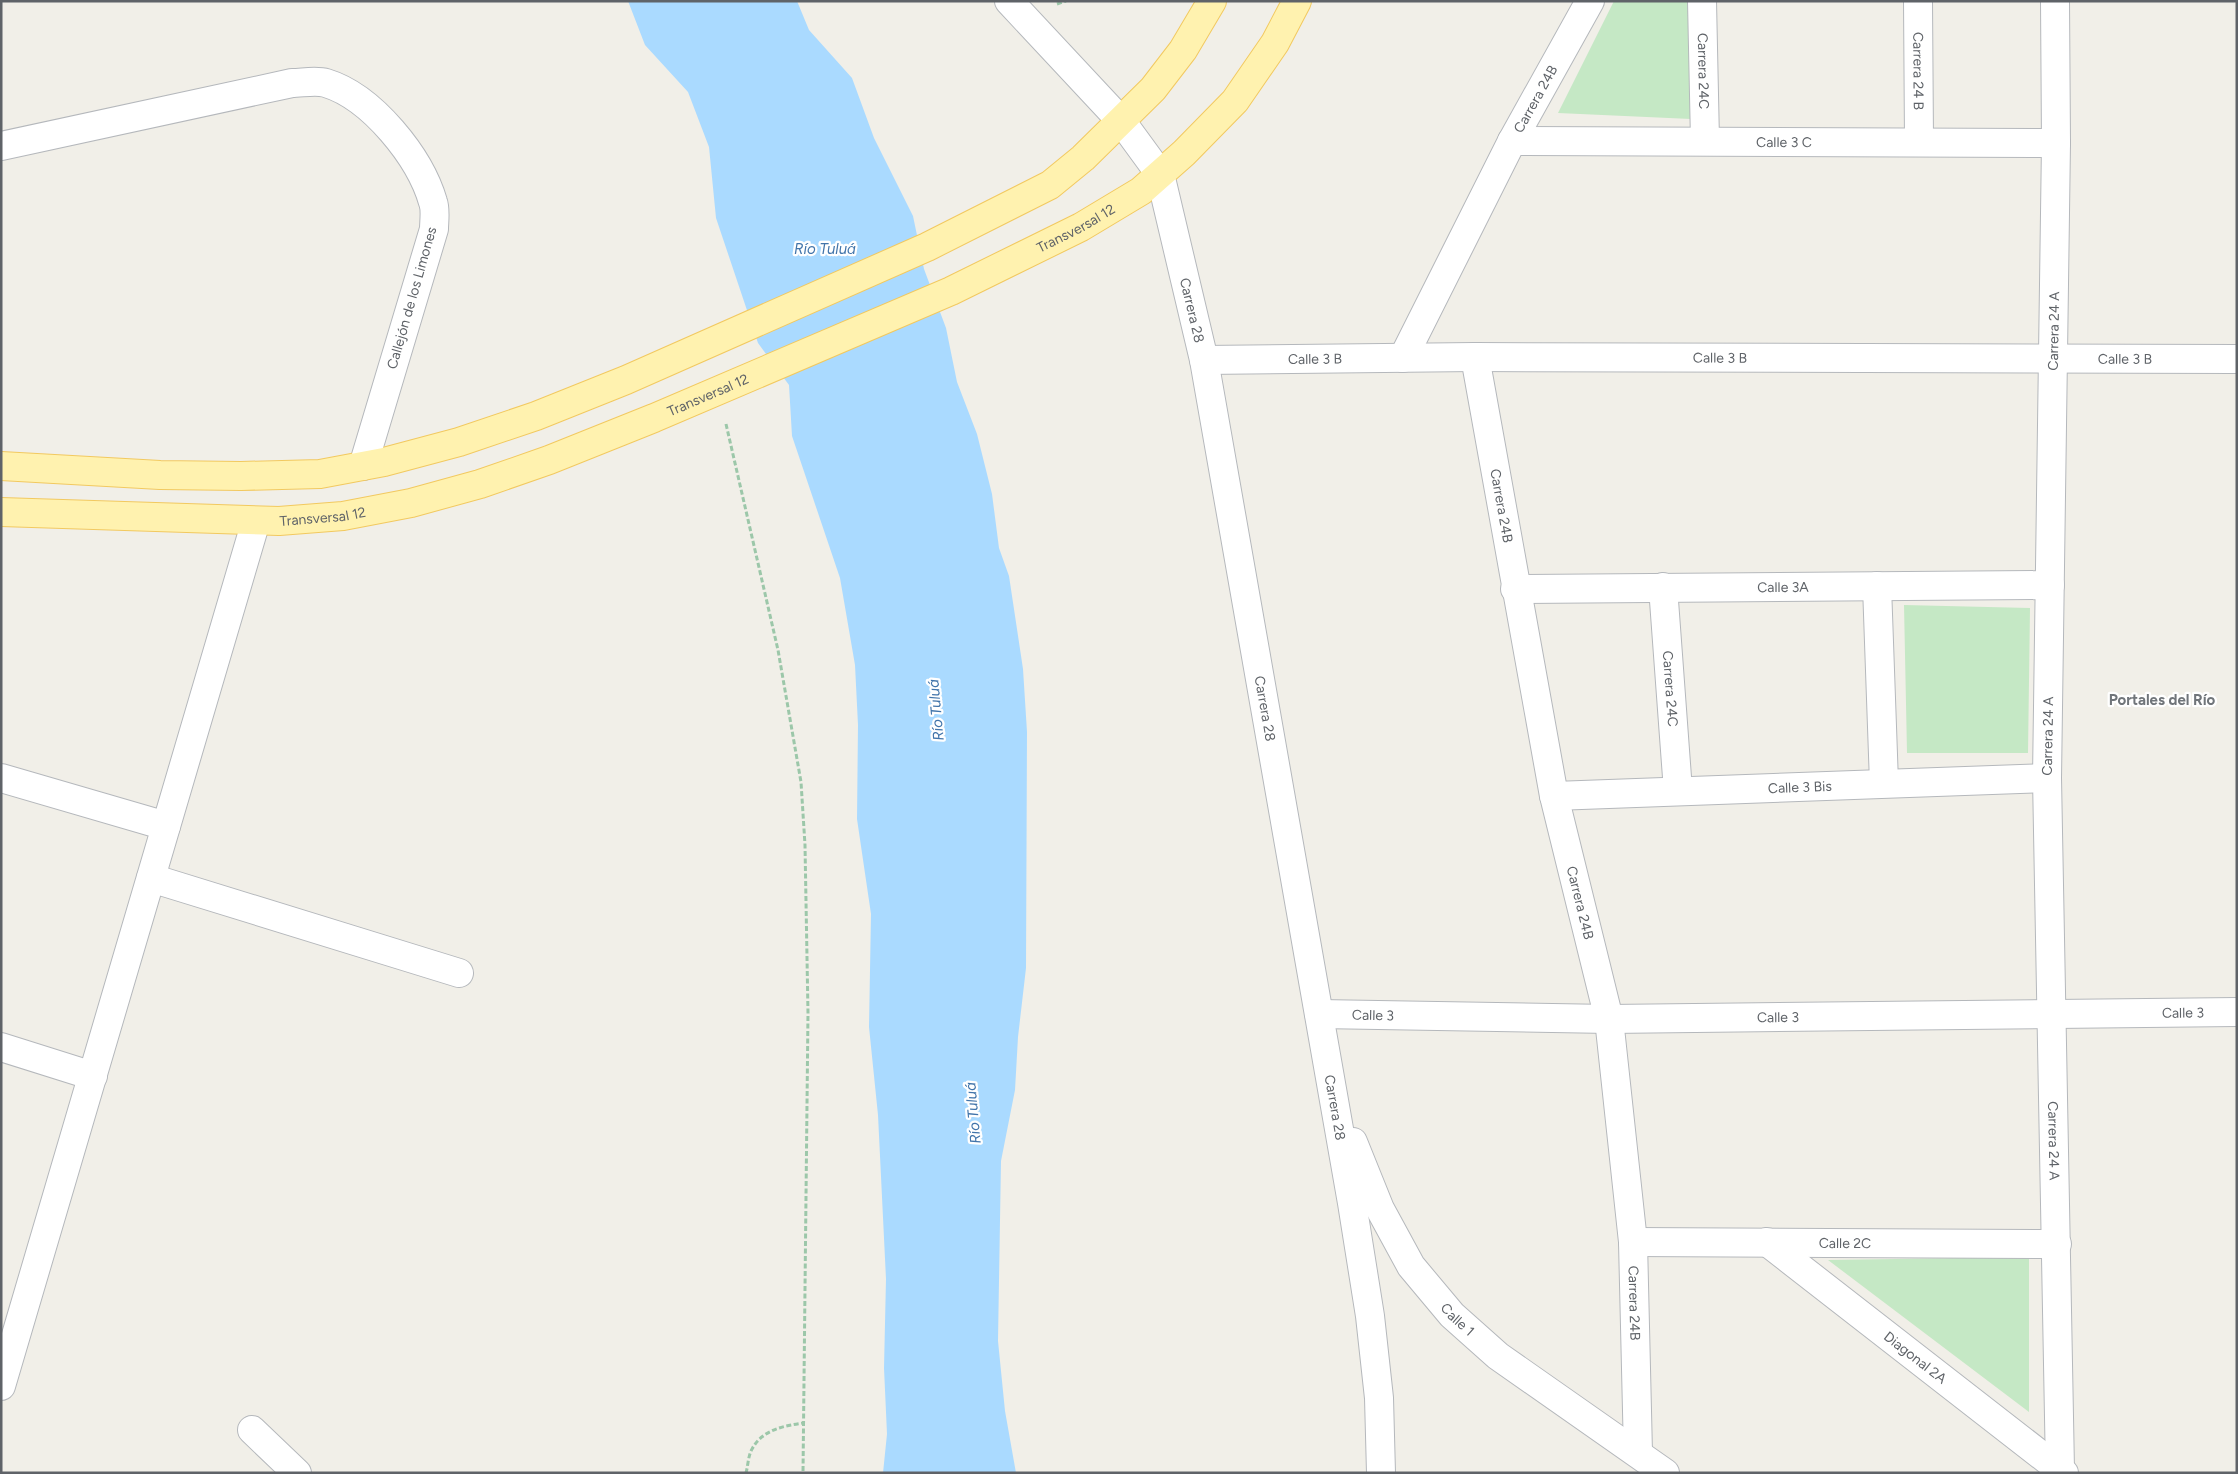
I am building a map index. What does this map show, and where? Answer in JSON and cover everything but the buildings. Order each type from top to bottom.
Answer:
[{"type":"main road","points":[[1,466],[160,475],[241,476],[320,474],[363,466],[459,442],[536,416],[626,380],[927,247],[1050,185],[1084,158],[1153,89],[1183,50],[1212,1]]},
{"type":"main road","name":"Transversal 12","points":[[1,512],[256,521],[343,516],[411,503],[480,484],[549,460],[951,291],[1081,227],[1141,191],[1234,101],[1275,42],[1297,1]]},
{"type":"street","name":"Carrera 28","points":[[1009,1],[1122,122],[1160,174],[1204,360],[1320,1014],[1370,1316],[1379,1398],[1381,1473]]},
{"type":"street","name":"Carrera 24B","points":[[1403,358],[1512,140],[1590,1]]},
{"type":"street","name":"Carrera 24C","points":[[1702,1],[1705,141]]},
{"type":"street","name":"Carrera 24 B","points":[[1918,1],[1919,141]]},
{"type":"street","name":"Carrera 24 A","points":[[2055,1],[2056,143],[2047,778],[2062,1471]]},
{"type":"street","name":"Callejón de los Limones","points":[[1,146],[292,84],[325,83],[363,104],[387,125],[427,184],[434,204],[434,229],[363,466]]},
{"type":"street","name":"Calle 3 C","points":[[1512,140],[2056,143]]},
{"type":"street","name":"Carrera 24B","points":[[1475,357],[1515,588],[1554,796],[1609,1019],[1633,1242],[1638,1453]]},
{"type":"street","name":"Calle 3 B","points":[[1204,360],[1475,357],[2237,359]]},
{"type":"street","points":[[1,1386],[11,1318],[93,1076],[256,521]]},
{"type":"street","name":"Calle 3A","points":[[1515,588],[2050,585]]},
{"type":"street","points":[[1877,586],[1884,783]]},
{"type":"street","name":"Carrera 24C","points":[[1663,587],[1678,791]]},
{"type":"street","points":[[1,778],[166,826]]},
{"type":"street","name":"Calle 3 Bis","points":[[1554,796],[2047,778]]},
{"type":"street","points":[[151,878],[458,973]]},
{"type":"street","name":"Calle 3","points":[[1320,1014],[1609,1019],[2052,1012],[2237,1012]]},
{"type":"street","points":[[1,1048],[93,1076]]},
{"type":"street","name":"Calle 1","points":[[1333,1094],[1380,1208],[1410,1266],[1452,1314],[1498,1356],[1665,1473]]},
{"type":"street","name":"Calle 2C","points":[[1633,1242],[2057,1244]]},
{"type":"street","name":"Diagonal 2A","points":[[1767,1242],[2062,1471]]},
{"type":"street","points":[[252,1430],[296,1473]]},
{"type":"path","points":[[729,385],[801,782],[805,845],[808,1003],[803,1473]]},
{"type":"path","points":[[746,1473],[751,1450],[762,1437],[777,1427],[803,1423]]},
{"type":"green space","points":[[1614,1],[1688,1],[1691,119],[1558,113]]},
{"type":"green space","points":[[1904,605],[2030,608],[2028,753],[1907,753]]},
{"type":"green space","points":[[2029,1257],[2029,1412],[1828,1260]]},
{"type":"water","name":"Río Tuluá","points":[[628,1],[797,1],[809,30],[852,78],[874,138],[913,216],[924,269],[946,328],[957,382],[977,434],[992,494],[999,548],[1009,576],[1023,669],[1027,732],[1026,968],[1018,1037],[1015,1090],[1001,1161],[998,1341],[1005,1411],[1016,1473],[883,1473],[887,1434],[884,1368],[886,1279],[878,1115],[869,1027],[871,914],[857,819],[858,725],[855,665],[840,578],[792,436],[789,385],[758,343],[716,218],[709,147],[688,92],[645,45]]},
{"type":"district","name":"Portales del Río","points":[[2162,700]]}]
